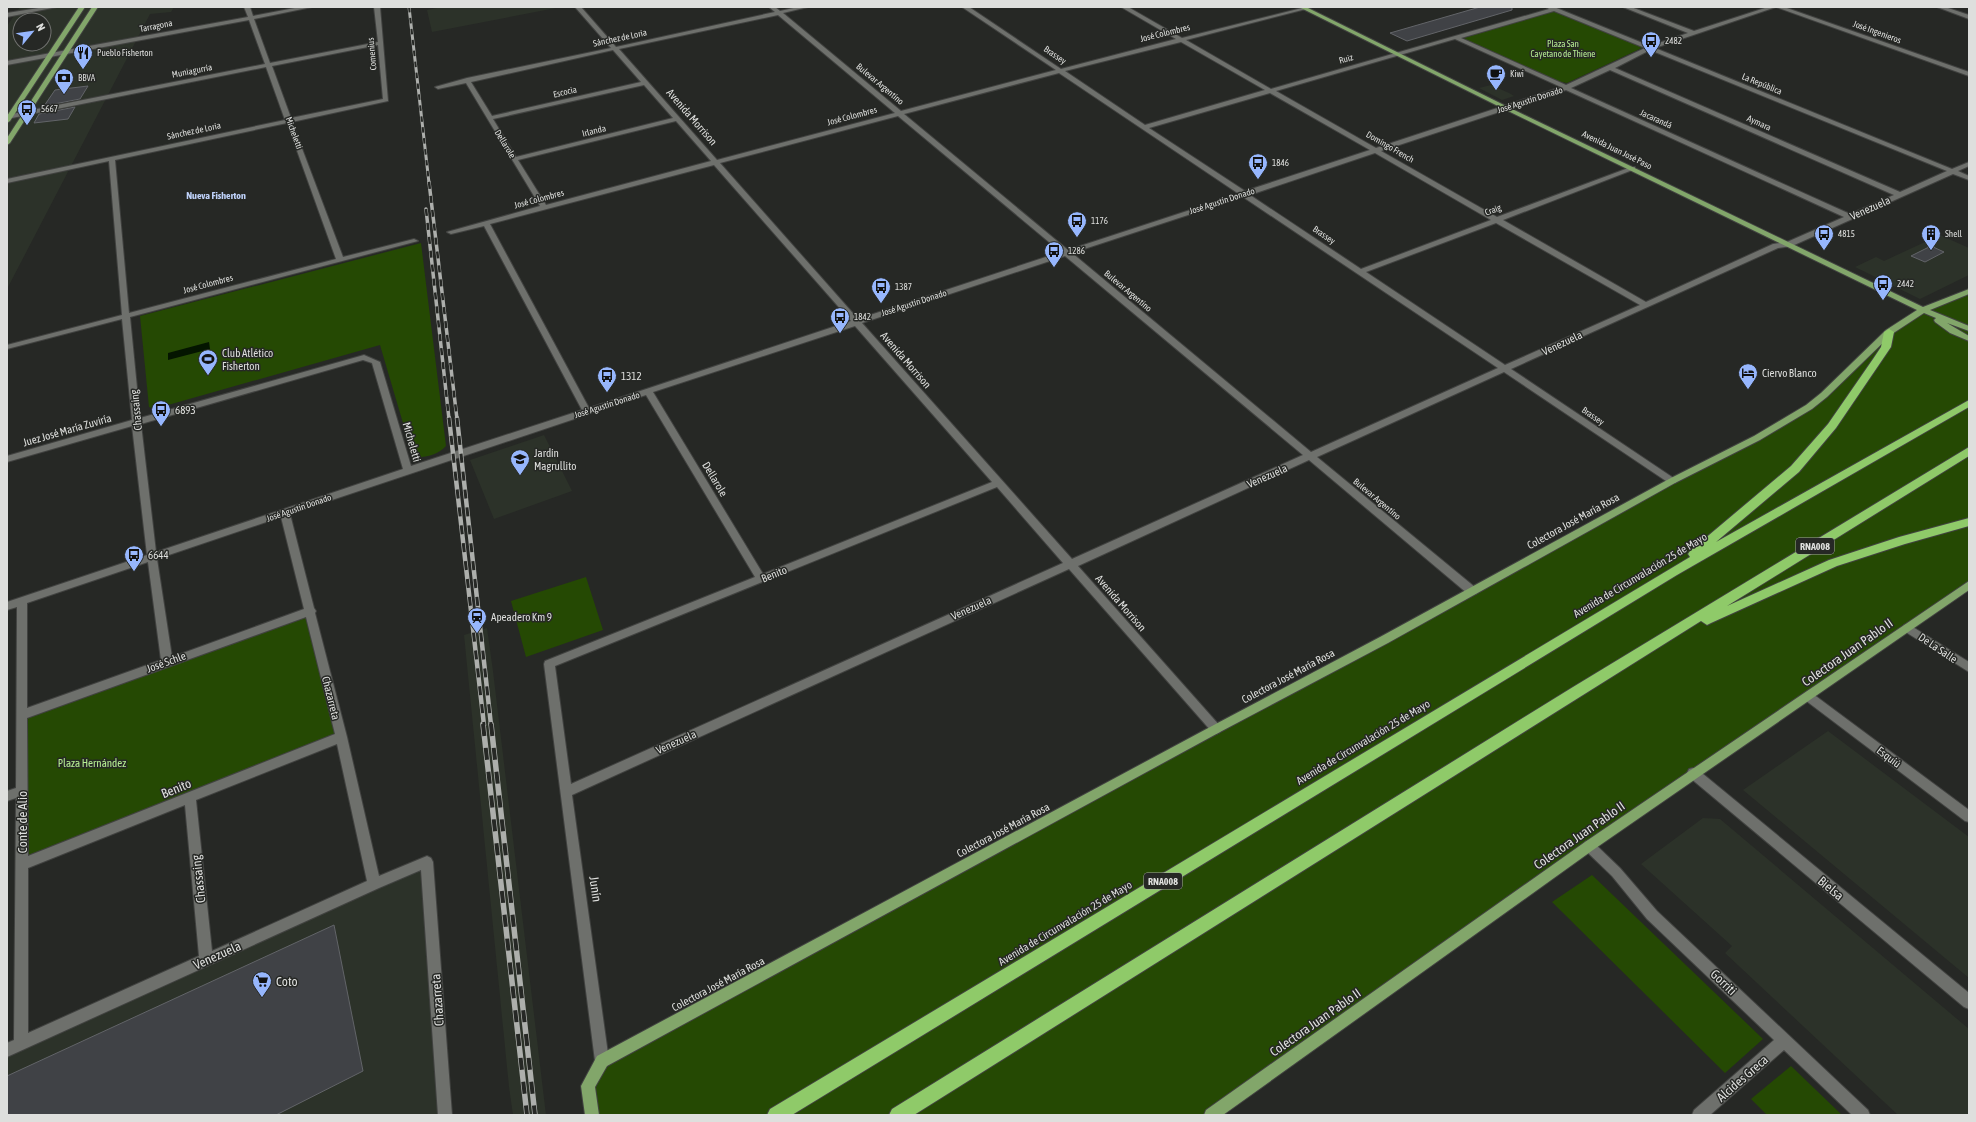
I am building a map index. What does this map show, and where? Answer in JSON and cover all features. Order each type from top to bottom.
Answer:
[{"type":"highway","points":[[1673,572],[1795,469],[1832,426],[1878,360],[1886,347],[1889,332]]},
{"type":"highway","name":"Avenida de Circunvalación 25 de Mayo","points":[[776,1115],[1673,572],[1969,403]]},
{"type":"highway","name":"RNA008","points":[[898,1115],[1660,641],[1969,451]]},
{"type":"highway","points":[[1660,641],[1833,563],[1903,540],[1969,522]]},
{"type":"main road","points":[[8,118],[82,7]]},
{"type":"main road","points":[[7,143],[95,7]]},
{"type":"main road","name":"Avenida Juan José Paso","points":[[1303,8],[1924,310],[1969,329]]},
{"type":"main road","name":"Colectora José María Rosa","points":[[602,1061],[1216,729],[1384,640],[1672,481],[1756,438],[1809,407],[1843,378],[1889,332],[1924,310],[1969,291]]},
{"type":"main road","name":"Avenida Juan José Paso","points":[[1924,310],[1953,331],[1969,339]]},
{"type":"main road","name":"Colectora Juan Pablo II","points":[[1211,1115],[1693,773],[1809,697],[1969,585]]},
{"type":"main road","points":[[592,1115],[588,1086],[602,1061]]},
{"type":"street","points":[[7,15],[54,7]]},
{"type":"street","name":"Micheletti","points":[[247,7],[340,260]]},
{"type":"street","name":"Tarragona","points":[[7,63],[309,7]]},
{"type":"street","name":"Comenius","points":[[377,7],[386,100]]},
{"type":"street","name":"Avenida Morrison","points":[[578,7],[1216,729]]},
{"type":"street","name":"Bulevar Argentino","points":[[772,7],[1472,591]]},
{"type":"street","name":"Sánchez de Loria","points":[[438,86],[805,7]]},
{"type":"street","name":"Brassey","points":[[964,7],[1672,481]]},
{"type":"street","name":"Domingo French","points":[[1124,7],[1646,304]]},
{"type":"street","points":[[1626,7],[1693,33]]},
{"type":"street","points":[[1635,11],[1647,7]]},
{"type":"street","name":"José Agustín Donado","points":[[7,606],[648,391],[1565,88],[1610,68],[1649,48],[1773,7]]},
{"type":"street","name":"José Ingenieros","points":[[1779,7],[1969,74]]},
{"type":"street","points":[[1940,7],[1969,16]]},
{"type":"street","name":"José Colombres","points":[[451,232],[1303,8]]},
{"type":"street","name":"Ruiz","points":[[1144,127],[1551,8]]},
{"type":"street","name":"La República","points":[[1551,8],[1969,178]]},
{"type":"street","name":"Jacarandá","points":[[1456,37],[1850,217]]},
{"type":"street","name":"Muniagurría","points":[[8,118],[380,43]]},
{"type":"street","name":"Aymara","points":[[1610,68],[1900,195]]},
{"type":"street","name":"Dellarole","points":[[467,80],[544,208]]},
{"type":"street","name":"Escocia","points":[[489,118],[646,83]]},
{"type":"street","name":"Sánchez de Loria","points":[[7,181],[386,100]]},
{"type":"street","name":"Irlanda","points":[[515,159],[678,119]]},
{"type":"street","name":"Chassaing","points":[[112,158],[150,557],[166,662]]},
{"type":"street","name":"Venezuela","points":[[566,792],[1070,563],[1506,369],[1646,304],[1776,246],[1789,244],[1969,164]]},
{"type":"street","name":"Craig","points":[[1360,272],[1633,168]]},
{"type":"street","points":[[486,223],[587,412]]},
{"type":"street","name":"José Colombres","points":[[7,347],[414,241]]},
{"type":"street","name":"Micheletti","points":[[364,357],[376,362],[408,471]]},
{"type":"street","name":"Juez José María Zuviría","points":[[7,459],[364,357]]},
{"type":"street","name":"Dellarole","points":[[648,391],[761,579]]},
{"type":"street","name":"Benito","points":[[549,664],[999,483]]},
{"type":"street","name":"Chazarreta","points":[[285,512],[311,611],[374,884]]},
{"type":"street","name":"Conte de Alio","points":[[21,1044],[22,601]]},
{"type":"street","name":"José Schle","points":[[22,715],[311,611]]},
{"type":"street","name":"De La Salle","points":[[1908,628],[1969,668]]},
{"type":"street","name":"Junín","points":[[549,664],[602,1061]]},
{"type":"street","name":"Esquiú","points":[[1809,697],[1969,817]]},
{"type":"street","name":"Benito","points":[[22,866],[341,737]]},
{"type":"street","name":"Bielsa","points":[[1693,773],[1969,1002]]},
{"type":"street","points":[[7,796],[22,790]]},
{"type":"street","name":"Chassaing","points":[[190,798],[206,960]]},
{"type":"street","name":"Gorriti","points":[[1589,846],[1616,872],[1652,915],[1863,1115]]},
{"type":"street","name":"Venezuela","points":[[7,1050],[374,884],[427,862]]},
{"type":"street","name":"Chazarreta","points":[[427,862],[445,1115]]},
{"type":"street","name":"Alcides Greca","points":[[1699,1115],[1785,1040]]},
{"type":"shaded area","points":[[20,7],[174,7],[171,12],[150,14],[7,289],[7,26],[12,19],[12,52],[52,52],[52,12],[17,12]]},
{"type":"shaded area","points":[[442,7],[561,7],[432,32],[427,10]]},
{"type":"shaded area","points":[[1491,85],[1514,96],[1502,100],[1479,88]]},
{"type":"shaded area","name":"Shell","points":[[1940,235],[1969,248],[1969,275],[1920,299],[1855,267],[1876,257],[1884,261]]},
{"type":"shaded area","points":[[209,342],[210,349],[168,360],[168,353]]},
{"type":"shaded area","name":"Jardín Magrullito","points":[[544,435],[572,491],[494,519],[470,460]]},
{"type":"shaded area","points":[[487,628],[546,1115],[513,1115],[509,1087],[464,635]]},
{"type":"shaded area","points":[[1828,731],[1969,837],[1969,978],[1743,790]]},
{"type":"shaded area","points":[[1703,818],[1720,819],[1969,1029],[1969,1115],[1898,1115],[1725,953],[1732,946],[1641,864]]},
{"type":"shaded area","points":[[427,862],[445,1115],[7,1115],[7,1050]]},
{"type":"green space","name":"Plaza San Cayetano de Thiene","points":[[1551,11],[1573,17],[1640,45],[1642,48],[1567,83],[1552,80],[1468,42],[1464,38]]},
{"type":"green space","name":"Club Atlético Fisherton","points":[[421,243],[446,446],[439,452],[422,457],[413,457],[380,345],[154,409],[149,407],[140,316]]},
{"type":"green space","points":[[1969,291],[1969,585],[1211,1115],[592,1115],[588,1086],[602,1061],[1809,407],[1889,332],[1923,310]]},
{"type":"green space","points":[[586,577],[603,630],[526,657],[511,601]]},
{"type":"green space","name":"Plaza Hernández","points":[[311,611],[341,737],[21,865],[22,715]]},
{"type":"green space","points":[[1592,875],[1763,1039],[1725,1073],[1552,902]]},
{"type":"green space","points":[[1791,1066],[1842,1115],[1767,1115],[1751,1099]]},
{"type":"building","points":[[1480,7],[1512,7],[1512,10],[1407,41],[1390,33]]},
{"type":"building","name":"BBVA","points":[[88,86],[80,99],[44,106],[55,90]]},
{"type":"building","points":[[75,107],[68,119],[34,123],[39,114]]},
{"type":"building","name":"Shell","points":[[1931,246],[1944,252],[1925,262],[1911,256]]},
{"type":"building","name":"Coto","points":[[334,925],[363,1071],[276,1115],[7,1115],[7,1076]]},
{"type":"railway","points":[[409,7],[429,183]]},
{"type":"railway","points":[[429,182],[457,419]]},
{"type":"railway","points":[[426,209],[449,419]]},
{"type":"railway","points":[[449,418],[484,725]]},
{"type":"railway","points":[[457,418],[491,725]]},
{"type":"railway","points":[[483,724],[527,1115]]},
{"type":"railway","points":[[491,724],[535,1115]]},
{"type":"place","name":"2482","points":[[1651,58]]},
{"type":"place","name":"Pueblo Fisherton","points":[[83,70]]},
{"type":"place","name":"Kiwi","points":[[1496,91]]},
{"type":"place","name":"BBVA","points":[[64,95]]},
{"type":"place","name":"5667","points":[[27,126]]},
{"type":"place","name":"1846","points":[[1258,180]]},
{"type":"place","name":"1176","points":[[1077,238]]},
{"type":"place","name":"4815","points":[[1824,251]]},
{"type":"place","name":"Shell","points":[[1931,251]]},
{"type":"place","name":"1286","points":[[1054,268]]},
{"type":"place","name":"2442","points":[[1883,301]]},
{"type":"place","name":"1387","points":[[881,304]]},
{"type":"place","name":"1842","points":[[840,334]]},
{"type":"place","name":"Club Atlético Fisherton","points":[[208,376]]},
{"type":"place","name":"Ciervo Blanco","points":[[1748,390]]},
{"type":"place","name":"1312","points":[[607,393]]},
{"type":"place","name":"6893","points":[[161,427]]},
{"type":"place","name":"Jardín Magrullito","points":[[520,476]]},
{"type":"place","name":"6644","points":[[134,572]]},
{"type":"place","name":"Apeadero Km 9","points":[[477,634]]},
{"type":"place","name":"Coto","points":[[262,998]]},
{"type":"district","name":"Nueva Fisherton","points":[[216,195]]}]
